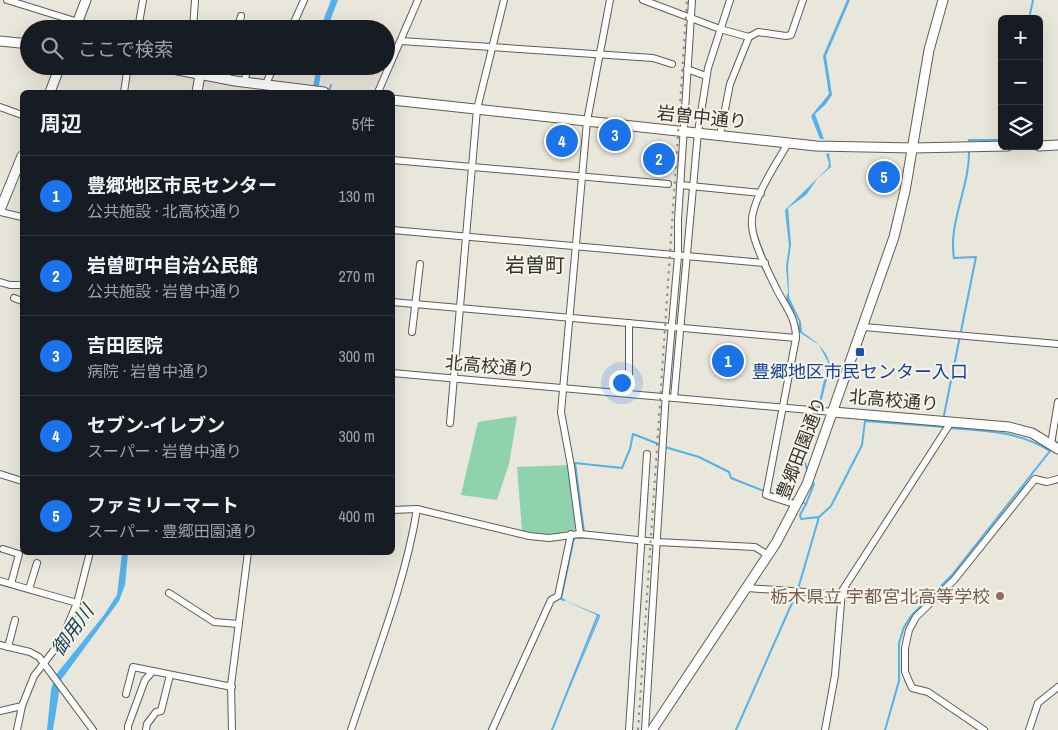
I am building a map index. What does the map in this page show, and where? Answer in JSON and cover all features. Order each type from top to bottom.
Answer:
[{"type":"street","points":[[7,0],[62,20]]},
{"type":"street","points":[[78,20],[86,0]]},
{"type":"street","points":[[140,20],[143,0]]},
{"type":"street","points":[[194,20],[195,0]]},
{"type":"street","points":[[295,20],[304,0]]},
{"type":"street","points":[[395,53],[418,0]]},
{"type":"street","points":[[450,423],[477,109],[504,0]]},
{"type":"street","points":[[580,534],[572,466],[561,412],[571,318],[587,121],[610,0]]},
{"type":"street","points":[[643,0],[749,38]]},
{"type":"street","points":[[645,730],[666,397],[678,256],[680,185],[692,0]]},
{"type":"street","points":[[674,398],[698,132],[706,76],[730,0]]},
{"type":"street","points":[[720,135],[730,84],[749,38],[758,32],[786,36],[791,34],[803,0]]},
{"type":"street","name":"豊郷田園通り","points":[[652,730],[748,588],[798,505],[834,412],[894,237],[913,148],[929,50],[943,0]]},
{"type":"street","points":[[240,20],[241,16]]},
{"type":"street","points":[[0,41],[20,43]]},
{"type":"street","points":[[400,41],[654,58],[672,64]]},
{"type":"street","points":[[688,69],[706,76]]},
{"type":"street","points":[[51,90],[57,75]]},
{"type":"street","points":[[124,90],[127,75]]},
{"type":"street","points":[[197,90],[199,75]]},
{"type":"street","points":[[211,75],[226,80],[288,90]]},
{"type":"street","points":[[226,80],[227,75]]},
{"type":"street","points":[[244,83],[246,75]]},
{"type":"street","points":[[265,86],[270,75]]},
{"type":"street","points":[[379,90],[385,75]]},
{"type":"street","name":"岩曽中通り","points":[[395,100],[834,147],[998,146]]},
{"type":"street","points":[[0,107],[20,113]]},
{"type":"street","points":[[788,143],[761,193],[752,216],[752,227],[765,263],[778,291],[793,316],[796,338],[766,495],[798,505]]},
{"type":"street","points":[[1043,146],[1058,145]]},
{"type":"street","points":[[395,160],[668,184]]},
{"type":"street","points":[[20,161],[0,211],[20,216]]},
{"type":"street","points":[[680,185],[761,193]]},
{"type":"street","points":[[395,230],[765,263]]},
{"type":"street","points":[[412,332],[420,264]]},
{"type":"street","points":[[0,282],[20,285]]},
{"type":"street","points":[[14,298],[20,300]]},
{"type":"street","points":[[395,302],[796,338]]},
{"type":"street","points":[[629,323],[629,394]]},
{"type":"street","points":[[864,327],[1058,344]]},
{"type":"street","name":"北高校通り","points":[[395,374],[1021,429],[1055,447]]},
{"type":"street","points":[[1055,447],[1058,402]]},
{"type":"street","points":[[824,730],[835,675],[841,594],[951,422]]},
{"type":"street","points":[[628,730],[647,454]]},
{"type":"street","points":[[0,474],[20,480]]},
{"type":"street","points":[[984,730],[928,692],[912,688],[909,684],[905,672],[905,648],[909,630],[916,618],[954,580],[976,554],[1035,479],[1047,482],[1058,479]]},
{"type":"street","points":[[395,510],[416,509],[529,536],[549,538],[580,534],[657,542],[755,547],[768,556]]},
{"type":"street","points":[[351,730],[411,544],[416,509]]},
{"type":"street","points":[[492,730],[551,600],[558,596],[571,534]]},
{"type":"street","points":[[3,549],[19,554],[11,584]]},
{"type":"street","points":[[17,730],[22,706],[34,676],[61,641],[78,602],[89,555]]},
{"type":"street","points":[[232,730],[232,687],[248,555]]},
{"type":"street","points":[[29,589],[37,563]]},
{"type":"street","points":[[0,581],[78,602]]},
{"type":"street","points":[[748,588],[922,600]]},
{"type":"street","points":[[169,593],[214,622],[239,624]]},
{"type":"street","points":[[8,647],[15,620]]},
{"type":"street","points":[[0,645],[30,652],[38,657],[93,730]]},
{"type":"street","points":[[126,694],[133,668],[232,687]]},
{"type":"street","points":[[128,730],[145,680],[153,671]]},
{"type":"street","points":[[146,730],[147,724],[156,712],[161,711],[170,675]]},
{"type":"street","points":[[1029,730],[1038,703],[1058,687]]},
{"type":"street","points":[[0,711],[22,706]]},
{"type":"green space","points":[[517,416],[509,464],[497,500],[461,495],[478,422]]},
{"type":"green space","points":[[570,465],[577,529],[551,535],[522,531],[517,467]]},
{"type":"water","points":[[331,0],[338,0],[330,20],[323,20]]},
{"type":"water","points":[[847,0],[850,0],[826,56],[832,95],[815,114],[824,139],[820,139],[811,116],[829,94],[823,56]]},
{"type":"water","points":[[315,75],[321,75],[318,90],[312,90]]},
{"type":"water","points":[[829,153],[831,167],[818,178],[806,195],[788,208],[791,245],[788,266],[789,297],[801,322],[802,332],[819,345],[799,332],[799,321],[786,298],[788,292],[786,266],[789,246],[785,210],[828,168],[829,163],[826,154]]},
{"type":"water","points":[[819,345],[827,355],[830,367],[820,407],[818,407],[828,362]]},
{"type":"water","points":[[815,416],[818,416],[804,465]]},
{"type":"water","points":[[122,555],[128,555],[125,585],[119,601],[61,680],[53,730],[47,730],[51,690],[55,676],[104,615],[117,595]]},
{"type":"water","points":[[561,599],[600,615],[600,617],[552,730],[599,616]]},
{"type":"waterway","points":[[1030,15],[1033,0]]},
{"type":"waterway","points":[[330,90],[331,85]]},
{"type":"waterway","points":[[969,143],[969,140],[998,140]]},
{"type":"waterway","points":[[943,420],[976,257],[954,258],[953,245],[956,218],[966,177],[969,150]]},
{"type":"waterway","points":[[819,517],[831,506],[862,445],[865,421],[945,427]]},
{"type":"waterway","points":[[885,730],[899,681],[899,643],[904,627],[911,616],[952,575],[1050,451],[1026,439],[1002,433],[950,428]]},
{"type":"waterway","points":[[584,532],[575,463],[622,468],[630,449],[633,434],[661,445]]},
{"type":"waterway","points":[[1055,437],[1055,441],[1058,443]]},
{"type":"waterway","points":[[665,447],[699,457],[729,472],[731,478],[764,491]]},
{"type":"waterway","points":[[805,463],[808,472]]},
{"type":"waterway","points":[[806,504],[814,484],[812,481]]},
{"type":"waterway","points":[[1019,494],[1025,486]]},
{"type":"waterway","points":[[768,492],[794,500]]},
{"type":"waterway","points":[[798,589],[819,517],[801,519],[800,515],[806,504],[804,503]]},
{"type":"waterway","points":[[564,600],[561,599],[574,538],[585,538],[585,536]]},
{"type":"waterway","points":[[736,730],[796,594]]},
{"type":"waterway","points":[[552,730],[598,615]]},
{"type":"waterway","points":[[905,680],[909,688]]},
{"type":"waterway","points":[[932,698],[948,709]]},
{"type":"railway","points":[[638,730],[687,0]]},
{"type":"place","name":"吉田医院","points":[[615,135]]},
{"type":"place","name":"セブン-イレブン","points":[[562,141]]},
{"type":"place","name":"岩曽町中自治公民館","points":[[659,159]]},
{"type":"place","name":"ファミリーマート","points":[[884,177]]},
{"type":"place","name":"豊郷地区市民センター入口","points":[[860,352]]},
{"type":"place","name":"豊郷地区市民センター","points":[[728,361]]},
{"type":"place","name":"栃木県立 宇都宮北高等学校","points":[[1000,596]]},
{"type":"district","name":"岩曽町","points":[[535,264]]},
{"type":"water label","name":"御用川","points":[[72,630]]}]
